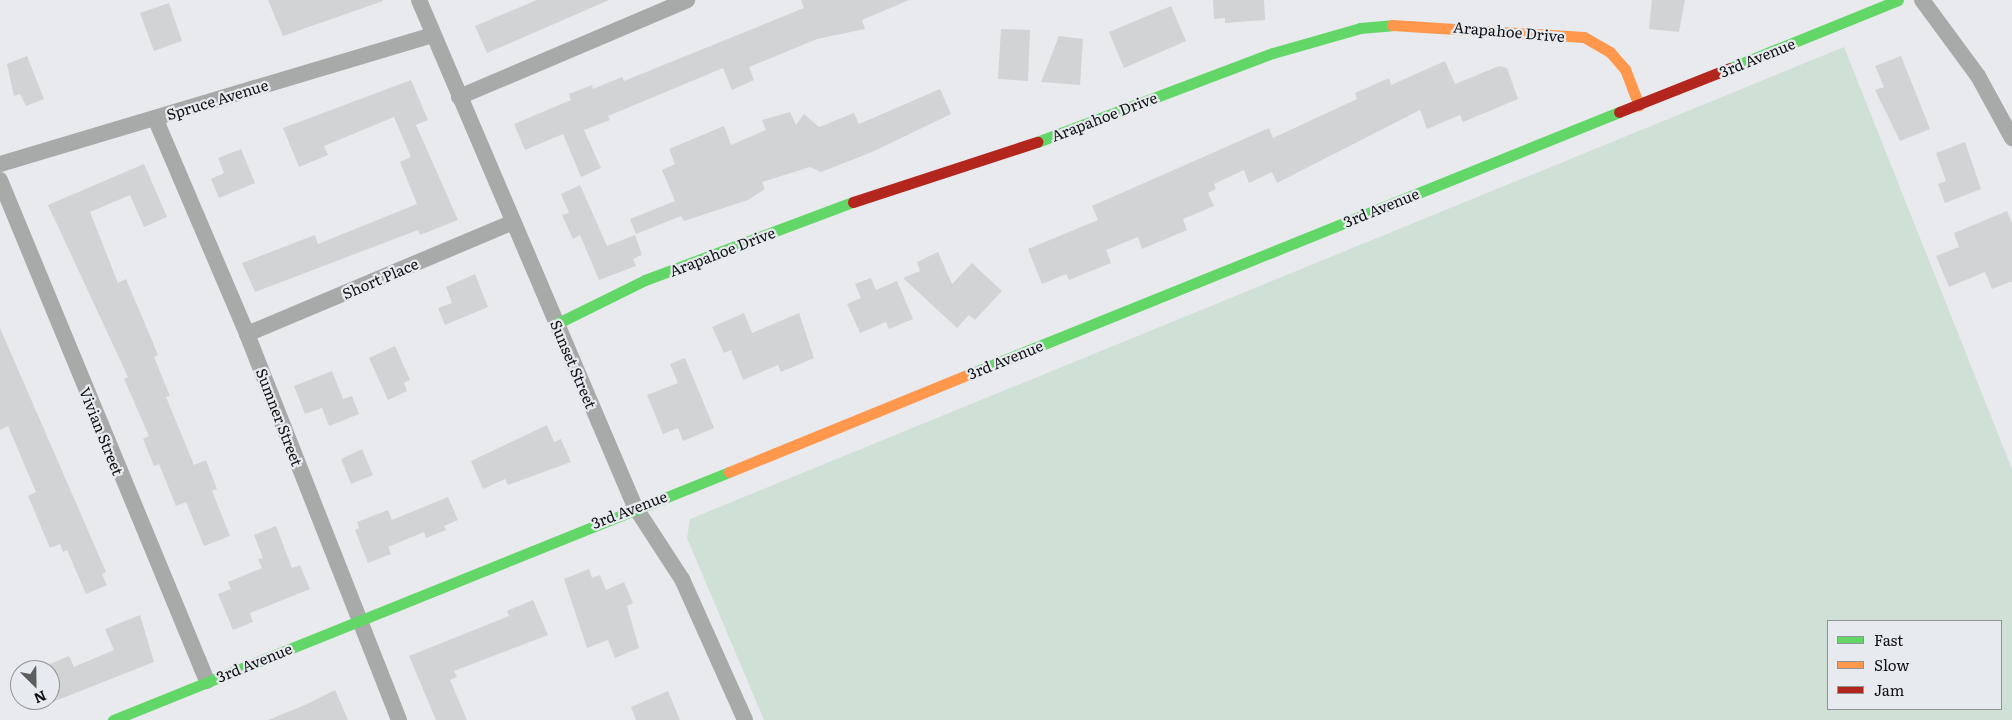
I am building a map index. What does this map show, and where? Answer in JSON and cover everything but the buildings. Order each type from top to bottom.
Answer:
[{"type":"street","name":"Sunset Street","points":[[419,0],[635,507],[682,579],[745,720]]},
{"type":"street","points":[[459,96],[687,0]]},
{"type":"street","name":"3rd Avenue","points":[[113,720],[359,618],[1898,0]]},
{"type":"street","points":[[1922,0],[1978,76],[2012,138]]},
{"type":"street","name":"Arapahoe Drive","points":[[556,324],[645,280],[837,207],[990,160],[1273,53],[1360,28],[1410,23],[1584,37],[1610,52],[1625,69],[1638,105]]},
{"type":"street","name":"Spruce Avenue","points":[[0,164],[433,35]]},
{"type":"street","name":"Sumner Street","points":[[155,118],[247,334],[399,720]]},
{"type":"street","name":"Vivian Street","points":[[0,180],[207,681]]},
{"type":"street","name":"Short Place","points":[[247,334],[513,222]]},
{"type":"shaded area","points":[[1844,47],[2012,469],[2012,720],[764,720],[687,538],[690,519]]},
{"type":"traffic: fast","points":[[1730,68],[1898,0]]},
{"type":"traffic: fast","points":[[1037,142],[1273,53],[1360,28],[1392,25]]},
{"type":"traffic: fast","points":[[972,373],[1619,112]]},
{"type":"traffic: fast","points":[[556,324],[645,280],[853,202]]},
{"type":"traffic: fast","points":[[113,720],[729,472]]},
{"type":"traffic: slow","points":[[1392,25],[1584,37],[1610,52],[1625,69],[1639,105]]},
{"type":"traffic: slow","points":[[729,472],[972,373]]},
{"type":"traffic: jam","points":[[1619,112],[1730,68]]},
{"type":"traffic: jam","points":[[853,202],[1037,142]]}]
